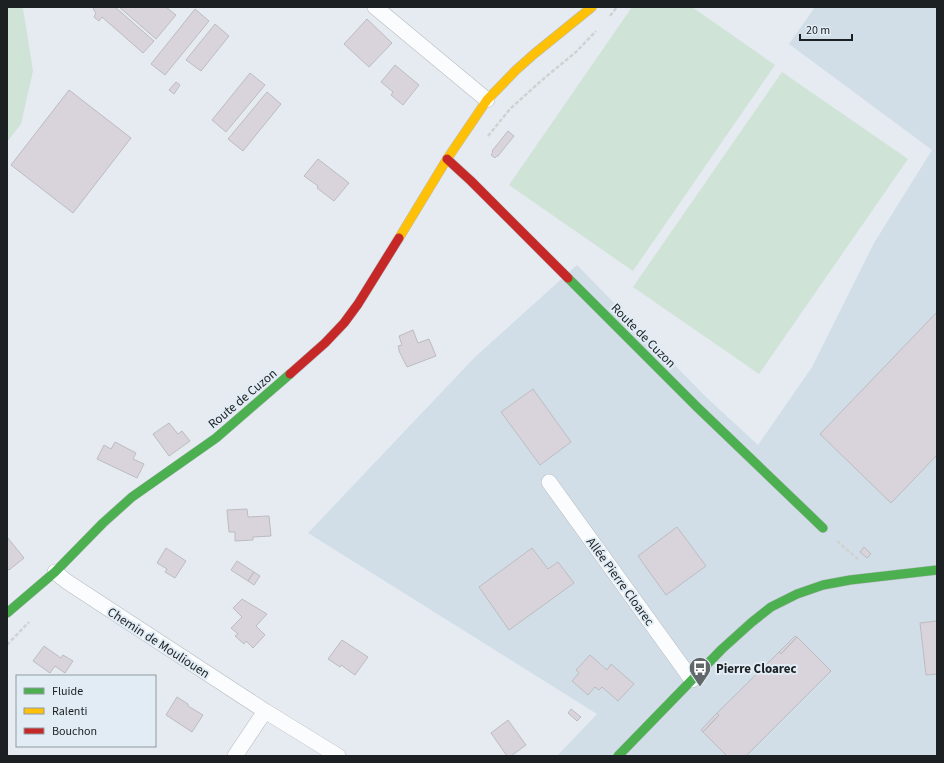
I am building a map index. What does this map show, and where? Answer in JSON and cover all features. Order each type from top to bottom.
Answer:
[{"type":"street","points":[[376,7],[487,100]]},
{"type":"street","name":"Route de Cuzon","points":[[7,613],[55,572],[103,523],[132,497],[187,459],[232,425],[301,364],[344,323],[358,304],[447,159],[487,100],[525,62],[592,7]]},
{"type":"street","name":"Route de Cuzon","points":[[447,159],[471,181],[697,407],[823,528]]},
{"type":"street","name":"Allée Pierre Cloarec","points":[[549,482],[692,680]]},
{"type":"street","points":[[618,756],[722,649],[771,608],[788,598],[824,585],[937,570]]},
{"type":"street","name":"Chemin de Mouliouen","points":[[55,572],[66,581],[265,711],[338,756]]},
{"type":"street","points":[[235,756],[265,711]]},
{"type":"path","points":[[608,18],[617,7]]},
{"type":"path","points":[[487,137],[510,109],[576,52],[597,30]]},
{"type":"path","points":[[823,528],[879,577]]},
{"type":"shaded area","points":[[815,7],[937,7],[937,756],[557,756],[597,714],[308,533],[475,357],[577,265],[706,397],[758,445],[812,367],[874,243],[932,150],[789,44]]},
{"type":"green space","points":[[7,7],[24,7],[33,71],[21,124],[7,142]]},
{"type":"green space","points":[[632,7],[692,7],[775,65],[633,271],[509,185]]},
{"type":"green space","points":[[782,72],[908,159],[759,374],[633,287]]},
{"type":"building","points":[[95,7],[115,7],[154,41],[143,53],[102,17],[99,21],[94,17],[96,13],[93,9]]},
{"type":"building","points":[[119,7],[166,7],[176,15],[156,39]]},
{"type":"building","points":[[195,9],[209,21],[165,75],[151,64]]},
{"type":"building","points":[[367,19],[392,43],[369,67],[344,44]]},
{"type":"building","points":[[215,24],[229,36],[201,71],[186,60]]},
{"type":"building","points":[[395,65],[419,85],[403,105],[391,95],[393,92],[381,82]]},
{"type":"building","points":[[250,73],[265,85],[226,132],[212,120]]},
{"type":"building","points":[[176,82],[180,85],[174,94],[169,90]]},
{"type":"building","points":[[69,90],[131,138],[73,213],[11,165]]},
{"type":"building","points":[[267,92],[281,104],[243,151],[228,139]]},
{"type":"building","points":[[508,131],[514,136],[495,158],[491,155],[493,152],[492,151]]},
{"type":"building","points":[[318,159],[349,183],[334,201],[317,188],[318,186],[304,176]]},
{"type":"building","points":[[937,312],[937,455],[891,503],[820,434]]},
{"type":"building","points":[[413,330],[418,343],[429,339],[436,356],[407,367],[399,351],[398,346],[402,345],[399,336]]},
{"type":"building","points":[[533,389],[571,442],[540,465],[501,412]]},
{"type":"building","points":[[169,423],[178,434],[182,431],[190,441],[169,456],[153,434]]},
{"type":"building","points":[[115,442],[136,453],[133,459],[144,464],[137,478],[97,459],[104,445],[111,449]]},
{"type":"building","points":[[247,509],[248,517],[269,516],[271,536],[253,537],[253,540],[235,541],[235,532],[229,532],[227,510]]},
{"type":"building","points":[[677,527],[706,566],[666,595],[638,556]]},
{"type":"building","points":[[7,537],[24,558],[9,570],[7,568]]},
{"type":"building","points":[[864,547],[871,554],[867,558],[860,552]]},
{"type":"building","points":[[166,548],[186,561],[175,578],[165,572],[167,569],[157,563]]},
{"type":"building","points":[[532,548],[548,569],[558,562],[574,583],[509,630],[479,587]]},
{"type":"building","points":[[237,561],[254,572],[248,581],[231,570]]},
{"type":"building","points":[[254,572],[260,576],[254,585],[248,581]]},
{"type":"building","points":[[242,599],[267,614],[256,626],[265,635],[253,648],[246,641],[244,644],[235,636],[238,634],[231,628],[242,617],[233,608]]},
{"type":"building","points":[[937,621],[937,674],[926,675],[920,623]]},
{"type":"building","points":[[795,636],[797,637],[781,654],[779,652]]},
{"type":"building","points":[[797,637],[831,671],[746,756],[727,756],[703,732],[719,715],[717,713],[779,652],[781,654]]},
{"type":"building","points":[[342,640],[368,657],[355,675],[341,665],[340,667],[328,659]]},
{"type":"building","points":[[44,646],[61,658],[63,655],[73,661],[65,673],[55,666],[50,673],[33,661]]},
{"type":"building","points":[[590,655],[607,670],[611,664],[634,684],[618,701],[602,687],[599,690],[595,687],[588,695],[572,681],[579,673],[576,670]]},
{"type":"building","points":[[177,697],[203,715],[192,732],[166,715]]},
{"type":"building","points":[[571,709],[581,717],[577,721],[568,713]]},
{"type":"building","points":[[717,713],[719,715],[703,732],[701,730]]},
{"type":"building","points":[[508,720],[526,745],[511,756],[507,756],[491,733]]},
{"type":"traffic: fast","points":[[568,278],[697,407],[823,528]]},
{"type":"traffic: fast","points":[[7,613],[55,572],[103,523],[132,497],[216,438],[290,374]]},
{"type":"traffic: fast","points":[[618,756],[722,649],[771,607],[797,594],[823,585],[850,580],[937,570]]},
{"type":"traffic: slow","points":[[399,238],[447,159],[487,100],[534,54],[592,7]]},
{"type":"traffic: jam","points":[[447,159],[568,278]]},
{"type":"traffic: jam","points":[[290,374],[325,343],[344,323],[358,304],[399,238]]},
{"type":"place","name":"Pierre Cloarec","points":[[700,688]]}]
